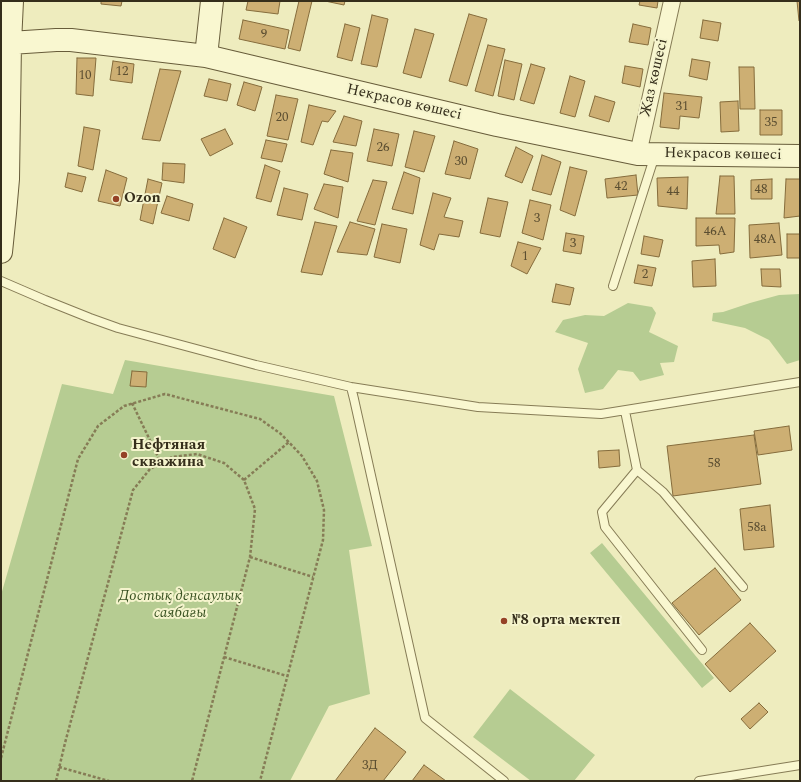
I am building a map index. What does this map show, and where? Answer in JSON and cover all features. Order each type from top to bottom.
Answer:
[{"type":"main road","points":[[1,251],[8,179],[12,1]]},
{"type":"main road","points":[[206,56],[212,1]]},
{"type":"main road","name":"Некрасов көшесі","points":[[10,43],[71,40],[206,56],[497,125],[646,154],[800,156]]},
{"type":"street","name":"Жаз көшесі","points":[[646,154],[672,1]]},
{"type":"lane","points":[[613,286],[646,154]]},
{"type":"lane","points":[[1,281],[45,300],[118,328],[256,365],[351,387],[478,407],[601,414],[800,382]]},
{"type":"lane","points":[[351,387],[425,718],[504,781]]},
{"type":"lane","points":[[625,410],[637,470],[663,492],[743,587]]},
{"type":"lane","points":[[637,470],[602,512],[605,527],[702,650]]},
{"type":"lane","points":[[698,781],[800,765]]},
{"type":"path","points":[[1,758],[78,460],[98,426],[124,406],[164,394],[260,419],[281,434],[302,456],[317,481],[324,510],[323,540],[260,781]]},
{"type":"path","points":[[132,403],[161,463]]},
{"type":"path","points":[[244,480],[289,442]]},
{"type":"path","points":[[56,781],[133,490],[150,468],[172,456],[197,454],[224,463],[244,480],[254,509],[250,557],[192,781]]},
{"type":"path","points":[[250,557],[313,577]]},
{"type":"path","points":[[224,657],[287,676]]},
{"type":"path","points":[[59,767],[109,781]]},
{"type":"green space","points":[[800,294],[800,360],[787,364],[769,340],[745,328],[712,321],[713,313],[723,312],[779,295]]},
{"type":"green space","points":[[628,303],[652,307],[656,313],[649,332],[678,346],[674,362],[660,363],[664,375],[640,381],[633,372],[618,370],[603,389],[585,393],[578,369],[588,343],[555,332],[563,320],[585,315],[604,316]]},
{"type":"green space","name":"Достық денсаулық саябағы","points":[[125,360],[334,396],[372,546],[349,550],[370,694],[329,706],[290,781],[1,781],[1,595],[62,384],[113,394]]},
{"type":"green space","points":[[602,543],[714,678],[702,688],[590,553]]},
{"type":"green space","points":[[510,689],[595,755],[574,781],[531,781],[473,737]]},
{"type":"building","points":[[101,1],[122,1],[121,6],[101,4]]},
{"type":"building","points":[[248,1],[280,1],[278,14],[246,10]]},
{"type":"building","points":[[299,1],[312,1],[300,51],[288,48]]},
{"type":"building","points":[[325,1],[345,1],[344,5]]},
{"type":"building","points":[[640,1],[658,1],[657,8],[639,5]]},
{"type":"building","points":[[797,1],[800,1],[800,21],[799,21]]},
{"type":"building","points":[[469,14],[487,19],[467,86],[449,81]]},
{"type":"building","points":[[372,15],[388,19],[377,67],[361,64]]},
{"type":"building","points":[[243,20],[289,30],[285,49],[239,39]]},
{"type":"building","points":[[703,20],[721,23],[718,41],[700,38]]},
{"type":"building","points":[[345,24],[360,28],[352,61],[337,57]]},
{"type":"building","points":[[633,24],[651,28],[648,45],[629,42]]},
{"type":"building","points":[[415,29],[434,34],[421,78],[403,73]]},
{"type":"building","points":[[488,45],[505,49],[493,96],[475,91]]},
{"type":"building","points":[[77,58],[96,58],[93,96],[76,94]]},
{"type":"building","points":[[692,59],[710,62],[707,80],[689,76]]},
{"type":"building","points":[[505,60],[522,64],[514,100],[498,96]]},
{"type":"building","points":[[113,61],[134,64],[132,83],[110,80]]},
{"type":"building","points":[[531,64],[545,68],[534,104],[520,100]]},
{"type":"building","points":[[625,66],[643,69],[640,87],[622,83]]},
{"type":"building","points":[[739,67],[754,67],[755,109],[740,109]]},
{"type":"building","points":[[160,69],[181,71],[160,141],[142,139]]},
{"type":"building","points":[[570,76],[585,81],[575,117],[560,113]]},
{"type":"building","points":[[209,79],[231,84],[227,101],[204,96]]},
{"type":"building","points":[[244,82],[262,87],[255,111],[237,105]]},
{"type":"building","points":[[664,93],[702,97],[699,118],[680,116],[679,129],[660,127]]},
{"type":"building","points":[[276,95],[298,99],[288,140],[267,136]]},
{"type":"building","points":[[595,96],[615,102],[609,122],[589,116]]},
{"type":"building","points":[[738,101],[739,131],[721,132],[720,102]]},
{"type":"building","points":[[309,105],[336,111],[328,122],[322,121],[313,145],[301,142]]},
{"type":"building","points":[[760,110],[782,110],[782,135],[760,135]]},
{"type":"building","points":[[344,116],[362,121],[356,146],[333,142]]},
{"type":"building","points":[[84,127],[100,130],[93,170],[78,166]]},
{"type":"building","points":[[225,129],[233,144],[210,156],[201,139]]},
{"type":"building","points":[[374,129],[399,134],[392,166],[367,161]]},
{"type":"building","points":[[414,131],[435,136],[424,172],[405,167]]},
{"type":"building","points":[[266,140],[287,144],[282,162],[261,158]]},
{"type":"building","points":[[454,141],[478,149],[470,179],[445,174]]},
{"type":"building","points":[[516,147],[533,156],[522,183],[505,176]]},
{"type":"building","points":[[331,150],[353,153],[348,182],[324,174]]},
{"type":"building","points":[[542,155],[561,162],[551,195],[532,190]]},
{"type":"building","points":[[163,163],[185,164],[184,183],[162,180]]},
{"type":"building","points":[[265,165],[280,171],[271,202],[256,198]]},
{"type":"building","points":[[570,167],[587,171],[575,216],[560,210]]},
{"type":"building","points":[[106,170],[127,178],[120,206],[98,201]]},
{"type":"building","points":[[404,172],[420,178],[413,214],[392,209]]},
{"type":"building","points":[[68,173],[86,177],[82,192],[65,187]]},
{"type":"building","points":[[636,175],[638,195],[607,198],[605,179]]},
{"type":"building","points":[[720,176],[734,176],[735,214],[716,214]]},
{"type":"building","points":[[688,177],[687,209],[658,206],[657,178]]},
{"type":"building","points":[[148,179],[162,183],[153,224],[140,220]]},
{"type":"building","points":[[772,179],[772,199],[751,199],[751,180]]},
{"type":"building","points":[[786,179],[800,179],[800,216],[784,218]]},
{"type":"building","points":[[373,180],[387,182],[375,225],[357,221]]},
{"type":"building","points":[[324,184],[343,187],[338,218],[314,209]]},
{"type":"building","points":[[284,188],[308,194],[302,220],[277,215]]},
{"type":"building","points":[[433,193],[451,198],[444,217],[463,221],[459,237],[439,234],[434,250],[420,245]]},
{"type":"building","points":[[167,196],[193,204],[189,221],[161,213]]},
{"type":"building","points":[[488,198],[508,202],[500,237],[480,233]]},
{"type":"building","points":[[530,200],[551,205],[543,240],[522,233]]},
{"type":"building","points":[[224,218],[247,227],[235,258],[213,249]]},
{"type":"building","points":[[696,218],[735,218],[734,252],[720,254],[719,245],[696,246]]},
{"type":"building","points":[[315,222],[337,226],[322,275],[301,272]]},
{"type":"building","points":[[350,222],[375,229],[367,255],[337,252]]},
{"type":"building","points":[[779,223],[782,255],[750,258],[749,225]]},
{"type":"building","points":[[382,224],[407,229],[400,263],[374,257]]},
{"type":"building","points":[[566,233],[584,236],[581,254],[563,251]]},
{"type":"building","points":[[787,234],[800,234],[800,258],[787,258]]},
{"type":"building","points":[[644,236],[663,240],[659,257],[641,254]]},
{"type":"building","points":[[518,242],[541,248],[527,274],[511,266]]},
{"type":"building","points":[[715,259],[716,286],[693,287],[692,261]]},
{"type":"building","points":[[638,265],[656,268],[652,286],[634,283]]},
{"type":"building","points":[[761,269],[780,269],[781,287],[762,286]]},
{"type":"building","points":[[556,284],[574,288],[570,305],[552,302]]},
{"type":"building","points":[[132,371],[147,372],[146,387],[130,386]]},
{"type":"building","points":[[789,426],[792,450],[758,455],[754,431]]},
{"type":"building","points":[[754,435],[761,484],[673,496],[667,446]]},
{"type":"building","points":[[619,450],[620,466],[599,468],[598,451]]},
{"type":"building","points":[[770,505],[774,547],[744,550],[740,509]]},
{"type":"building","points":[[715,568],[741,600],[699,635],[672,603]]},
{"type":"building","points":[[750,623],[776,651],[730,692],[705,664]]},
{"type":"building","points":[[759,703],[768,712],[750,729],[741,719]]},
{"type":"building","points":[[375,728],[406,752],[383,781],[335,781]]},
{"type":"building","points":[[424,765],[446,781],[412,781]]},
{"type":"place","name":"Ozon","points":[[116,199]]},
{"type":"place","name":"Нефтяная скважина","points":[[124,455]]},
{"type":"place","name":"№8 орта мектеп","points":[[504,621]]}]
